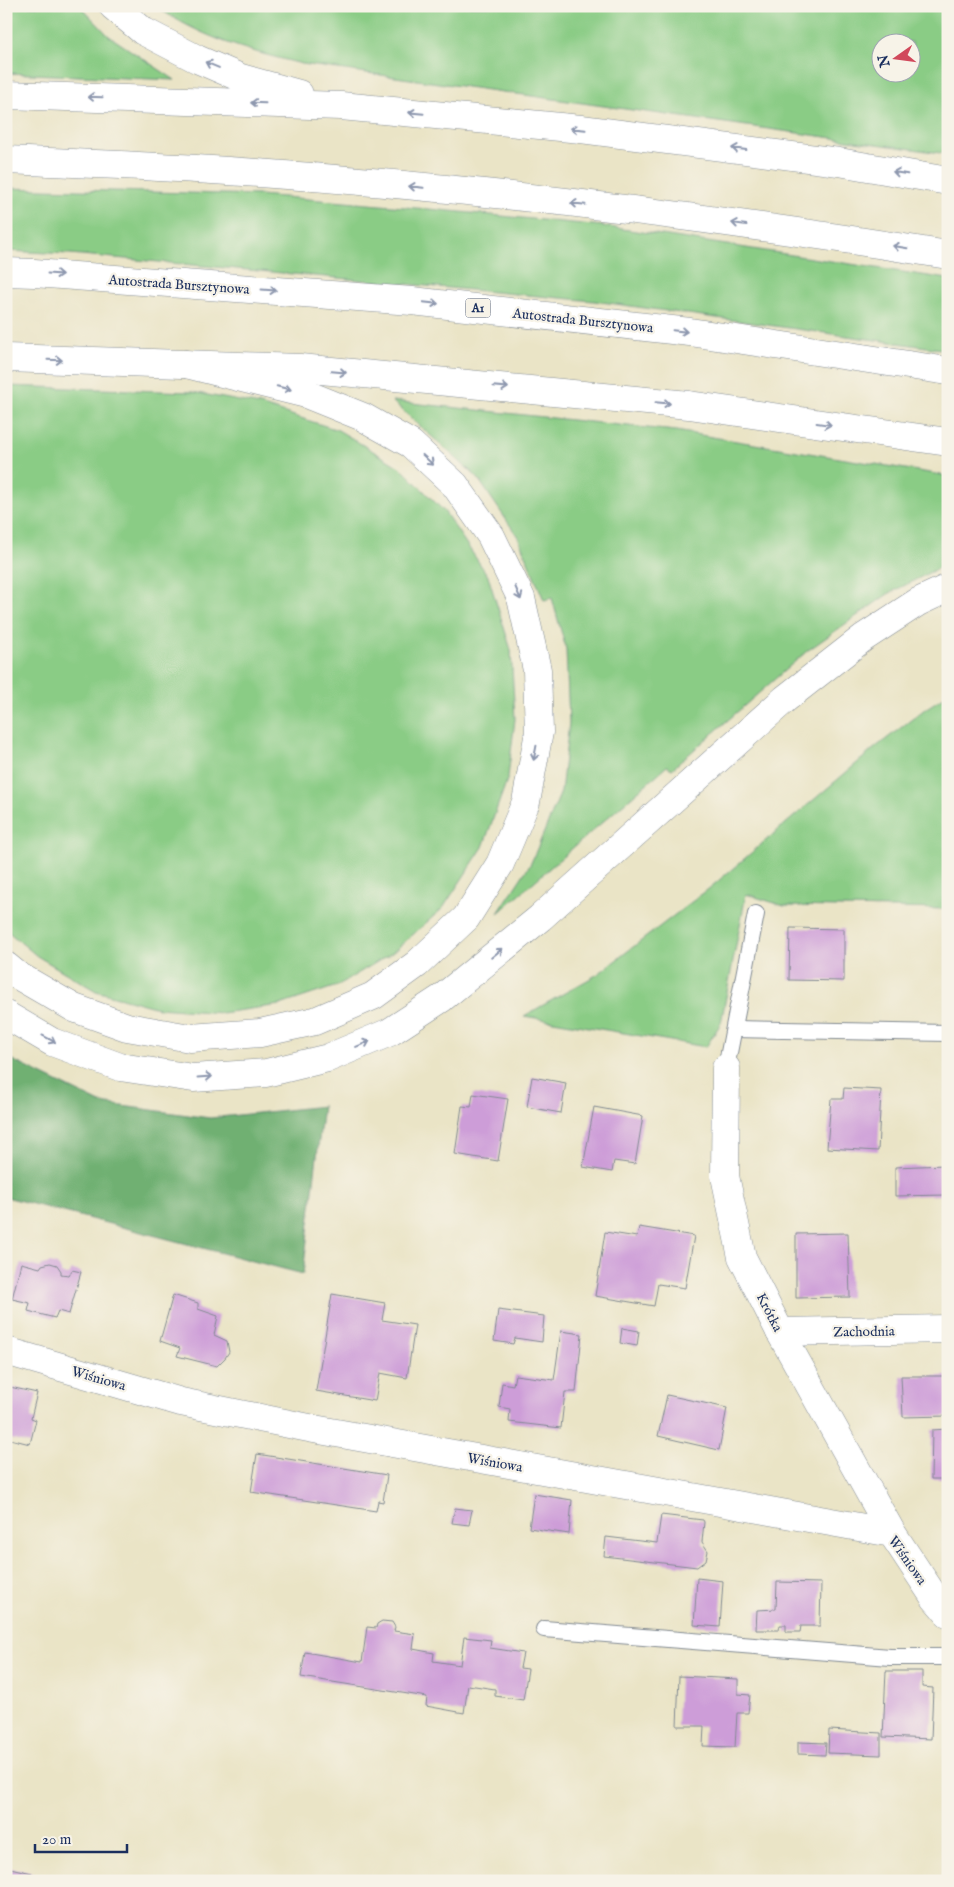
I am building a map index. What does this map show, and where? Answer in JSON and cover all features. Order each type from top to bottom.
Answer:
[{"type":"main road","points":[[113,6],[143,31],[197,59],[241,78],[341,106]]},
{"type":"main road","points":[[6,95],[341,106],[581,129],[839,162],[948,181]]},
{"type":"main road","points":[[6,160],[197,169],[372,182],[642,211],[828,236],[948,255]]},
{"type":"main road","name":"Autostrada Bursztynowa","points":[[6,272],[412,301],[690,332],[948,372]]},
{"type":"main road","points":[[6,358],[300,368],[689,405],[948,442]]},
{"type":"main road","points":[[6,966],[17,975],[74,1008],[127,1027],[190,1038],[260,1033],[315,1021],[373,996],[417,964],[466,918],[500,864],[526,802],[539,732],[537,670],[521,598],[491,536],[454,485],[411,444],[363,417],[306,394],[186,364]]},
{"type":"main road","points":[[6,1015],[52,1042],[120,1068],[193,1078],[266,1073],[328,1058],[390,1032],[442,998],[540,918],[785,699],[863,638],[918,602],[948,588]]},
{"type":"main road","name":"Krótka","points":[[726,1068],[725,1176],[742,1257],[780,1332],[892,1533]]},
{"type":"main road","name":"Zachodnia","points":[[780,1332],[948,1329]]},
{"type":"main road","name":"Wiśniowa","points":[[6,1350],[190,1404],[314,1429],[892,1533],[935,1598],[948,1613]]},
{"type":"lane","points":[[726,1068],[756,914]]},
{"type":"lane","points":[[734,1029],[948,1033]]},
{"type":"lane","points":[[544,1629],[890,1657],[948,1657]]},
{"type":"green space","points":[[6,6],[80,6],[109,36],[175,80],[6,73]]},
{"type":"green space","points":[[155,6],[948,6],[948,154],[302,64],[243,48],[191,27]]},
{"type":"green space","points":[[6,188],[260,195],[440,210],[603,226],[948,279],[948,350],[594,301],[70,254],[6,251]]},
{"type":"green space","points":[[6,386],[192,392],[260,405],[338,430],[401,468],[444,511],[488,576],[511,650],[515,719],[508,777],[483,847],[443,908],[392,953],[337,986],[280,1005],[221,1013],[158,1008],[96,991],[37,956],[6,930]]},
{"type":"green space","points":[[392,401],[676,431],[948,476],[948,563],[888,594],[807,651],[672,769],[667,766],[498,913],[531,863],[561,792],[569,723],[566,649],[552,598],[544,600],[518,537],[477,477]]},
{"type":"green space","points":[[948,694],[948,909],[784,906],[746,894],[721,1023],[706,1047],[524,1016],[598,974],[711,887],[876,747],[925,709]]},
{"type":"green space","points":[[6,1057],[100,1103],[210,1118],[323,1106],[303,1274],[6,1197]]},
{"type":"building","points":[[790,928],[844,929],[844,981],[789,980]]},
{"type":"building","points":[[532,1077],[566,1083],[561,1113],[527,1107]]},
{"type":"building","points":[[844,1088],[881,1090],[878,1151],[827,1148],[831,1099],[843,1099]]},
{"type":"building","points":[[473,1094],[508,1099],[498,1161],[455,1154],[462,1106],[471,1107]]},
{"type":"building","points":[[594,1107],[643,1116],[635,1164],[614,1161],[612,1172],[583,1167]]},
{"type":"building","points":[[945,1165],[946,1195],[895,1196],[895,1167]]},
{"type":"building","points":[[639,1227],[694,1236],[685,1288],[658,1284],[654,1306],[595,1296],[605,1232],[637,1237]]},
{"type":"building","points":[[848,1233],[850,1297],[796,1298],[796,1234]]},
{"type":"building","points":[[21,1263],[40,1268],[42,1265],[50,1263],[57,1265],[61,1274],[69,1275],[72,1270],[81,1272],[69,1314],[58,1311],[55,1318],[28,1311],[30,1303],[12,1299]]},
{"type":"building","points":[[332,1294],[385,1303],[382,1320],[415,1325],[407,1378],[380,1373],[375,1401],[316,1391]]},
{"type":"building","points":[[173,1295],[198,1303],[198,1309],[218,1316],[214,1335],[227,1341],[229,1352],[217,1366],[177,1356],[180,1348],[160,1341]]},
{"type":"building","points":[[498,1310],[544,1316],[542,1342],[515,1338],[513,1344],[494,1341]]},
{"type":"building","points":[[622,1328],[639,1331],[637,1346],[620,1343]]},
{"type":"building","points":[[561,1331],[582,1334],[576,1392],[565,1392],[561,1428],[509,1422],[510,1409],[499,1407],[502,1383],[513,1385],[515,1375],[554,1380]]},
{"type":"building","points":[[901,1376],[948,1376],[948,1416],[903,1417]]},
{"type":"building","points":[[10,1387],[37,1393],[31,1418],[36,1420],[30,1444],[6,1438],[6,1391],[9,1391]]},
{"type":"building","points":[[667,1395],[727,1408],[719,1450],[658,1436]]},
{"type":"building","points":[[948,1429],[948,1479],[931,1479],[932,1430]]},
{"type":"building","points":[[257,1454],[387,1475],[383,1502],[378,1501],[376,1511],[251,1492]]},
{"type":"building","points":[[534,1494],[572,1500],[569,1534],[529,1528]]},
{"type":"building","points":[[455,1508],[472,1510],[469,1525],[452,1523]]},
{"type":"building","points":[[661,1515],[703,1520],[702,1542],[708,1551],[706,1560],[697,1567],[604,1556],[606,1537],[657,1543]]},
{"type":"building","points":[[697,1578],[723,1581],[720,1627],[694,1625]]},
{"type":"building","points":[[777,1582],[821,1583],[820,1626],[801,1626],[800,1632],[786,1632],[786,1625],[780,1625],[779,1630],[756,1630],[757,1610],[776,1609]]},
{"type":"building","points":[[382,1621],[392,1622],[395,1627],[394,1631],[415,1634],[413,1649],[434,1653],[433,1661],[460,1665],[464,1637],[491,1640],[490,1648],[523,1653],[520,1668],[528,1669],[523,1700],[495,1696],[495,1689],[468,1685],[464,1713],[426,1706],[427,1697],[301,1677],[305,1652],[362,1662],[367,1627],[376,1628],[377,1624]]},
{"type":"building","points":[[886,1671],[922,1671],[922,1687],[933,1688],[931,1739],[883,1737]]},
{"type":"building","points":[[679,1676],[738,1679],[738,1694],[750,1695],[748,1713],[737,1713],[735,1747],[703,1746],[704,1726],[677,1726]]},
{"type":"building","points":[[829,1730],[881,1733],[881,1755],[828,1753]]},
{"type":"building","points":[[798,1742],[826,1743],[825,1755],[798,1754]]},
{"type":"building","points":[[6,1867],[32,1873],[30,1881],[6,1881]]}]
